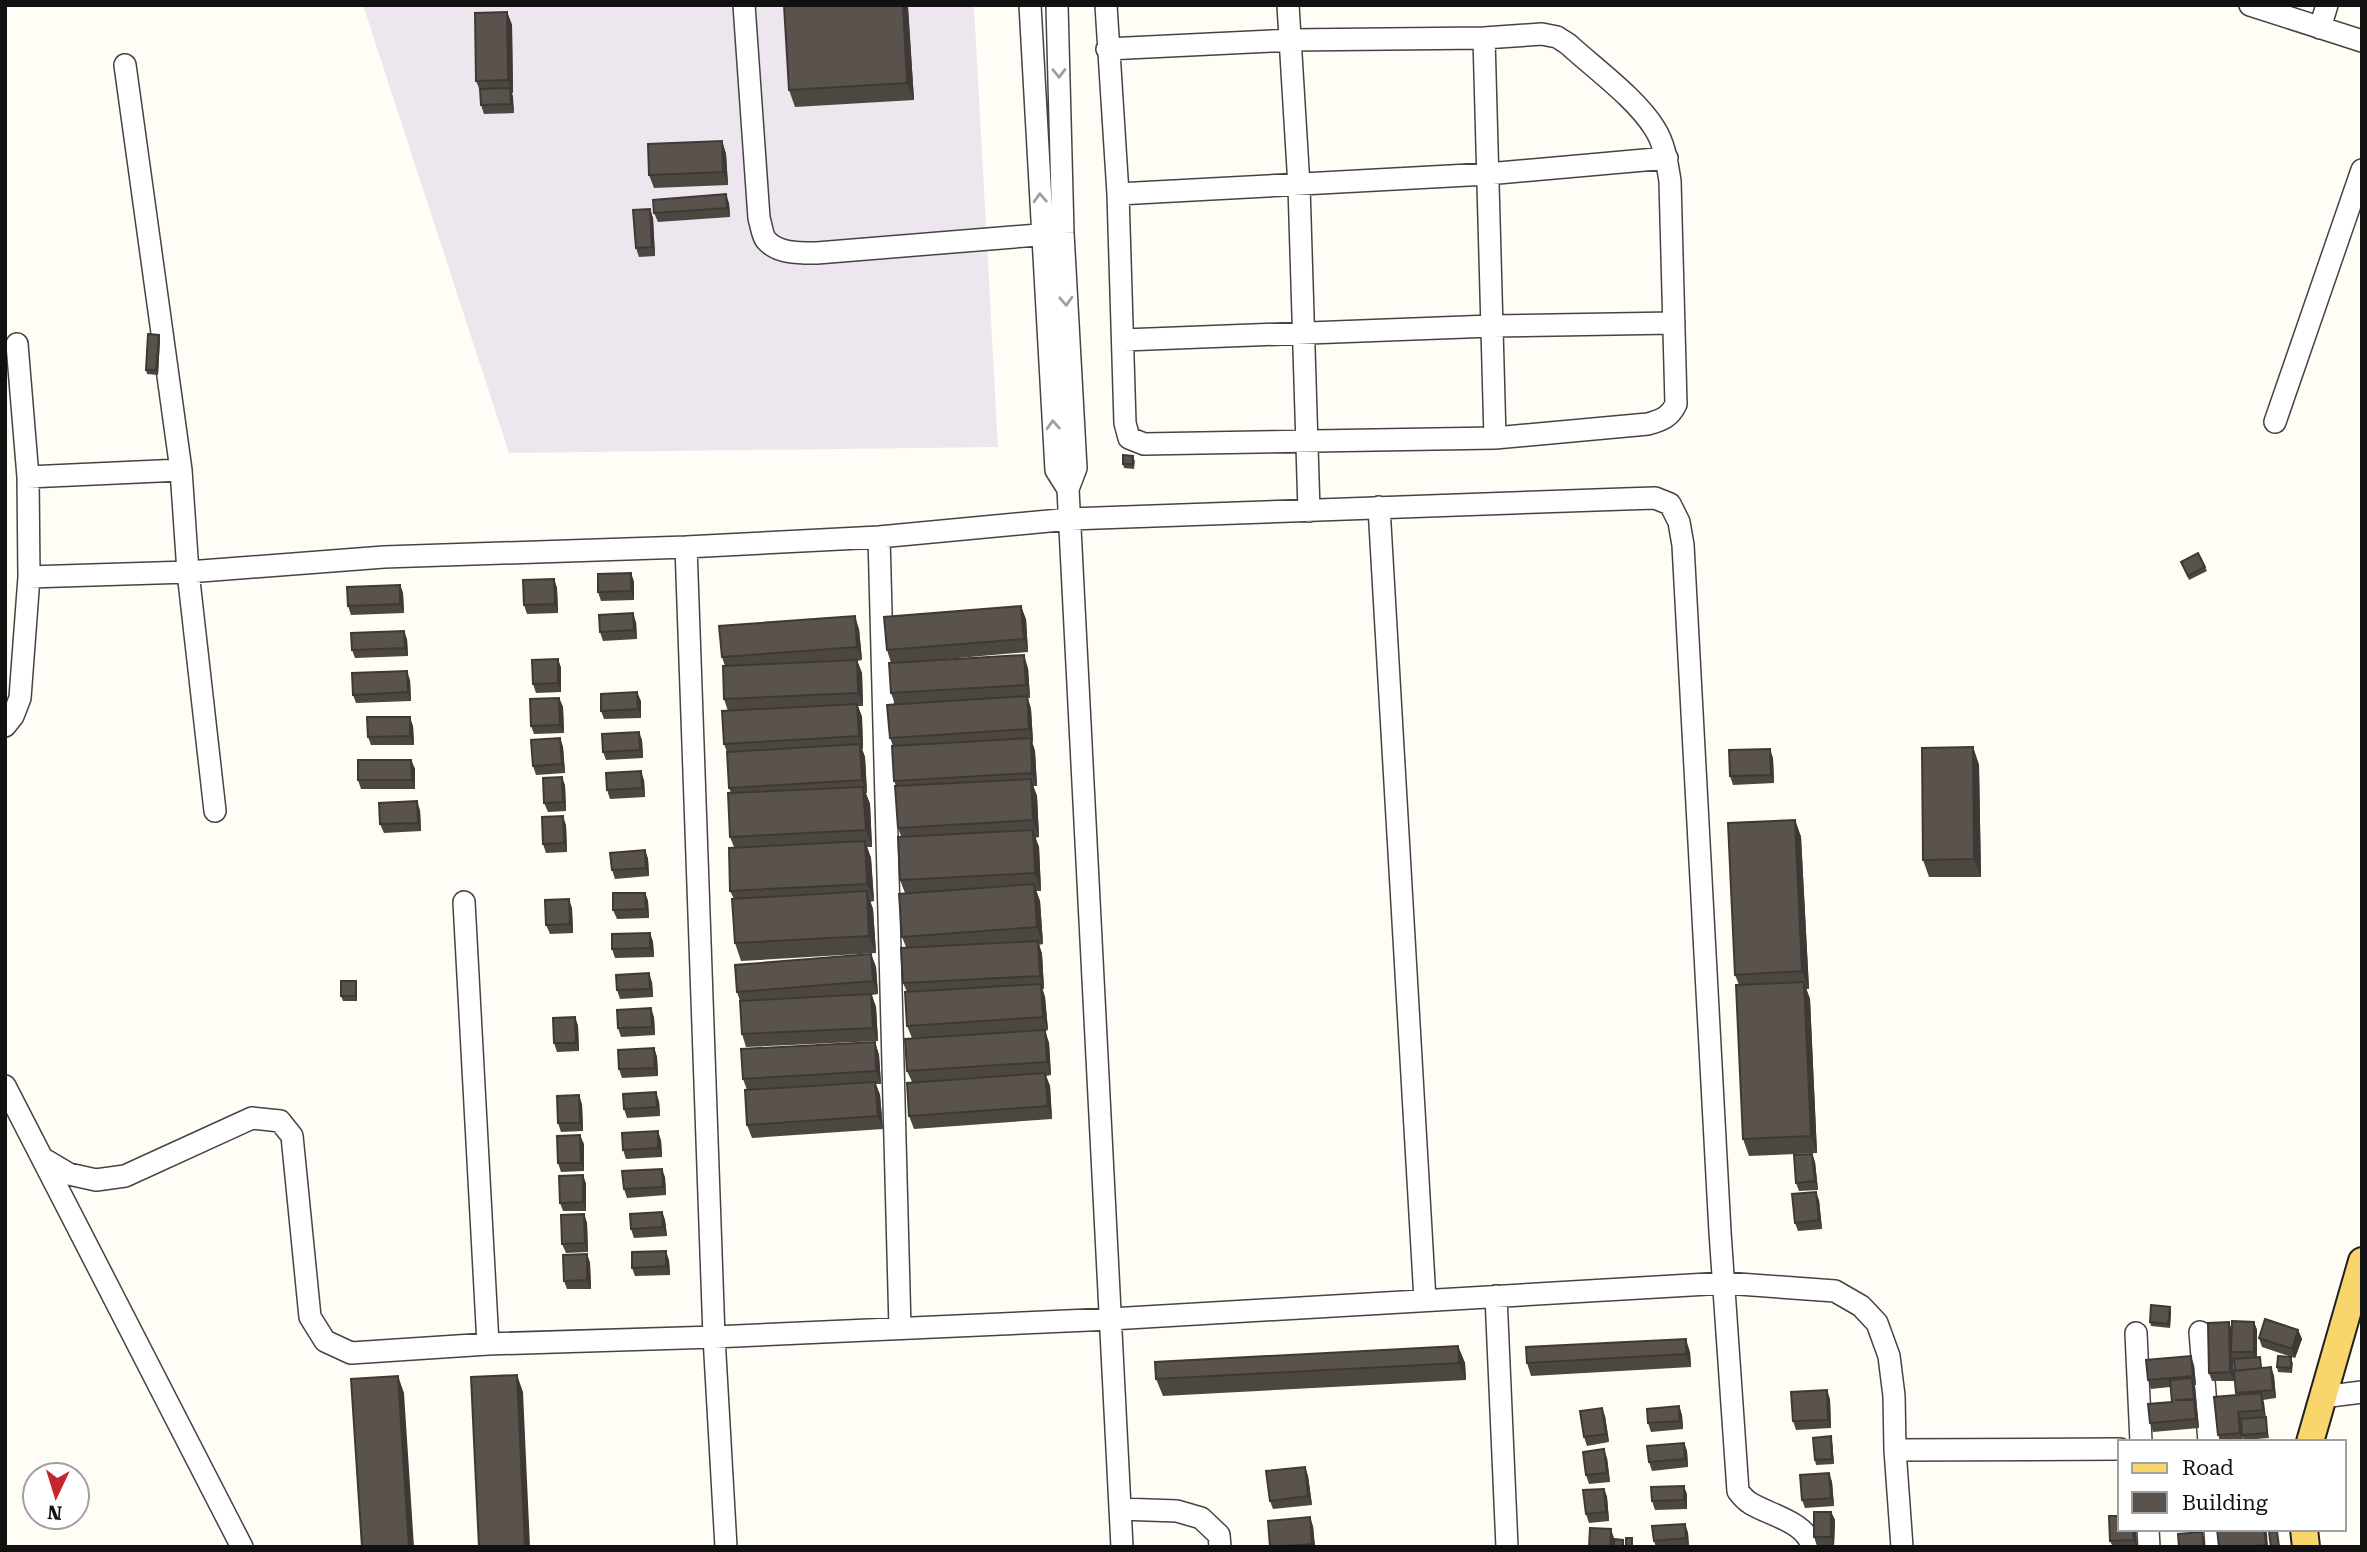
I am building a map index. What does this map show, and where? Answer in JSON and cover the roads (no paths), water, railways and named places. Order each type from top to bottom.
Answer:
[{"type":"main road","points":[[2311,1440],[2362,1261]]},
{"type":"street","points":[[744,5],[759,218],[765,240],[794,252],[817,253],[1052,234]]},
{"type":"street","points":[[1030,5],[1052,234]]},
{"type":"street","points":[[1057,5],[1052,234],[1056,470],[1068,489],[1070,519],[1122,1547]]},
{"type":"street","points":[[1106,5],[1107,49],[1118,194],[1125,423],[1129,438],[1137,443],[1495,438],[1648,424],[1672,414],[1676,404],[1670,181],[1667,158],[1656,129],[1640,110],[1568,44],[1557,37],[1542,34],[1484,38],[1291,40],[1107,49]]},
{"type":"street","points":[[1288,5],[1299,186],[1309,511]]},
{"type":"street","points":[[2249,5],[2362,41]]},
{"type":"street","points":[[2320,28],[2327,5]]},
{"type":"street","points":[[1484,38],[1495,438]]},
{"type":"street","points":[[125,65],[181,470],[188,572],[215,811]]},
{"type":"street","points":[[1118,194],[1488,174],[1667,158]]},
{"type":"street","points":[[2275,422],[2362,170]]},
{"type":"street","points":[[1124,340],[1491,326],[1674,323]]},
{"type":"street","points":[[5,726],[13,716],[20,698],[29,577],[29,477],[17,344]]},
{"type":"street","points":[[29,477],[181,470]]},
{"type":"street","points":[[29,577],[188,572],[384,557],[686,547],[879,537],[1070,519],[1655,498],[1670,504],[1679,522],[1684,559],[1720,1232],[1738,1491],[1748,1502],[1798,1528],[1810,1539],[1812,1547]]},
{"type":"street","points":[[1379,507],[1425,1300]]},
{"type":"street","points":[[879,537],[900,1328]]},
{"type":"street","points":[[686,547],[714,1336],[726,1547]]},
{"type":"street","points":[[464,902],[488,1344]]},
{"type":"street","points":[[5,1086],[242,1547]]},
{"type":"street","points":[[42,1158],[69,1174],[96,1180],[125,1176],[252,1118],[280,1121],[292,1136],[310,1317],[325,1341],[351,1353],[488,1344],[1111,1319],[1725,1283],[1835,1291],[1861,1306],[1877,1323],[1889,1356],[1895,1396],[1895,1450],[1902,1547]]},
{"type":"street","points":[[1496,1296],[1507,1547]]},
{"type":"street","points":[[2200,1332],[2209,1440]]},
{"type":"street","points":[[2136,1333],[2141,1440]]},
{"type":"street","points":[[2322,1397],[2362,1392]]},
{"type":"street","points":[[1895,1450],[2118,1449]]},
{"type":"street","points":[[1120,1509],[1177,1511],[1201,1518],[1219,1535],[1220,1547]]}]
